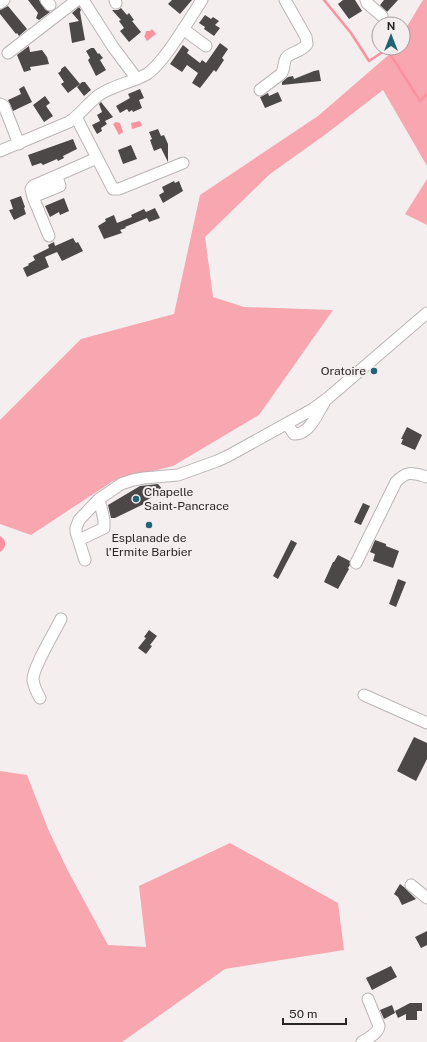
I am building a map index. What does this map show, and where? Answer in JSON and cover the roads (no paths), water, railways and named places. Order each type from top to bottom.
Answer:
[{"type":"street","points":[[0,3],[4,0]]},
{"type":"street","points":[[8,53],[77,0]]},
{"type":"street","points":[[83,0],[137,79]]},
{"type":"street","points":[[0,151],[60,126],[76,117],[98,96],[112,88],[147,74],[155,67],[202,0]]},
{"type":"street","points":[[260,90],[282,74],[287,57],[304,48],[307,44],[306,37],[285,0]]},
{"type":"street","points":[[366,0],[367,3],[382,16]]},
{"type":"street","points":[[183,29],[206,46]]},
{"type":"street","points":[[0,104],[4,106],[19,144]]},
{"type":"street","points":[[76,117],[112,187],[115,189],[183,163]]},
{"type":"street","points":[[49,236],[34,197],[60,186],[57,176],[97,158]]},
{"type":"street","points":[[85,560],[76,528],[79,520],[100,499],[121,484],[133,480],[178,475],[218,461],[287,424],[294,434],[303,432],[309,426],[328,398],[427,313]]},
{"type":"street","points":[[356,563],[396,482],[407,473],[427,477]]},
{"type":"street","points":[[79,540],[104,528],[100,499]]},
{"type":"street","points":[[40,698],[33,678],[61,619]]},
{"type":"street","points":[[364,694],[427,723]]},
{"type":"street","points":[[411,885],[427,898]]},
{"type":"street","points":[[362,1042],[376,1033],[379,1029],[368,999]]},
{"type":"waterway","points":[[324,0],[351,33],[369,61],[387,49],[420,101],[427,94]]},
{"type":"place","name":"Oratoire","points":[[374,371]]},
{"type":"place","name":"Chapelle Saint-Pancrace","points":[[136,499]]},
{"type":"place","name":"Esplanade de l'Ermite Barbier","points":[[149,525]]}]
